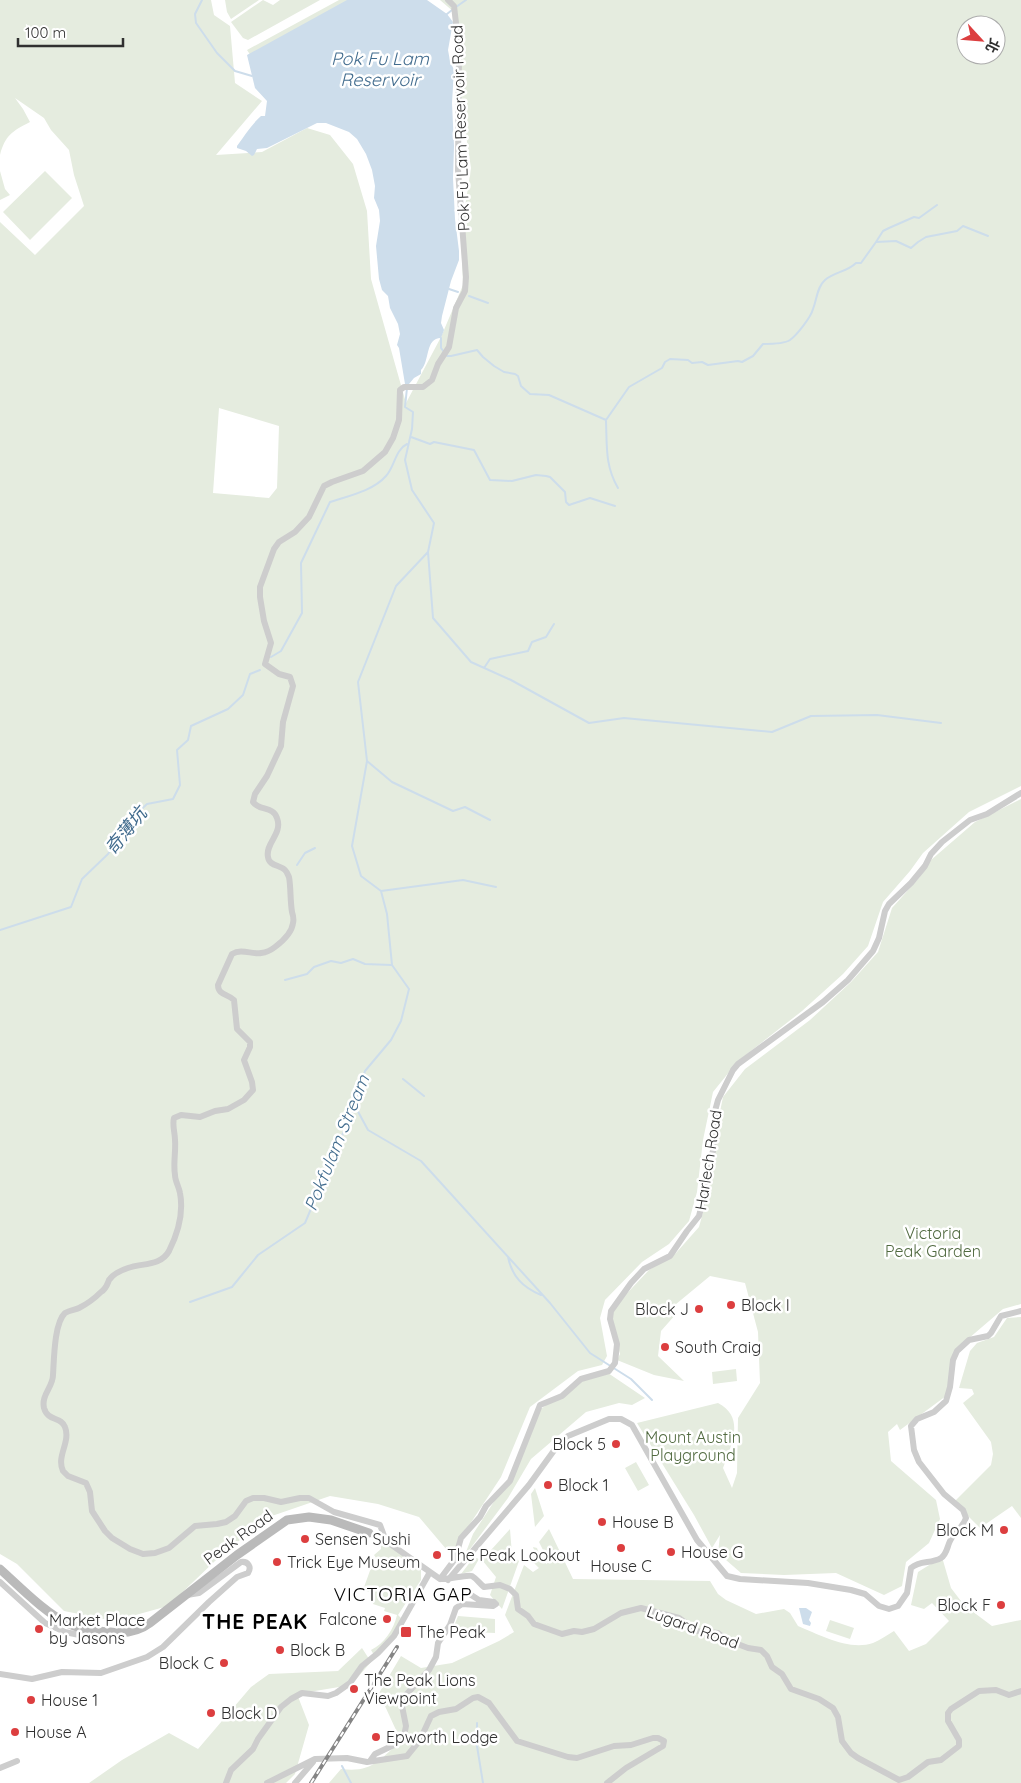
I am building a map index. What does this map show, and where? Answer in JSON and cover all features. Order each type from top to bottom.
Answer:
[{"type":"main road","name":"Peak Road","points":[[0,1569],[60,1620],[73,1626],[94,1631],[124,1633],[139,1630],[150,1624],[237,1555],[287,1520],[309,1517],[331,1520],[369,1532]]},
{"type":"street","name":"Pok Fu Lam Reservoir Road","points":[[386,1541],[380,1525],[334,1512],[312,1499],[300,1498],[279,1502],[256,1497],[248,1499],[236,1514],[226,1522],[193,1527],[178,1542],[166,1550],[151,1554],[138,1553],[112,1538],[105,1531],[92,1511],[87,1484],[68,1476],[62,1471],[60,1463],[66,1439],[66,1427],[62,1422],[47,1414],[43,1403],[53,1378],[53,1360],[58,1326],[63,1316],[70,1311],[80,1308],[102,1292],[110,1278],[117,1273],[133,1266],[157,1262],[169,1251],[181,1221],[180,1194],[174,1174],[176,1138],[173,1124],[174,1118],[181,1115],[200,1117],[215,1111],[228,1109],[244,1100],[253,1090],[244,1062],[250,1042],[237,1029],[235,1001],[221,993],[218,985],[232,954],[238,951],[260,954],[268,952],[284,939],[294,921],[288,875],[283,868],[270,862],[268,857],[269,848],[278,832],[278,820],[272,811],[253,802],[255,794],[267,776],[281,746],[283,722],[293,686],[290,678],[279,674],[265,664],[271,644],[264,621],[260,587],[276,546],[296,532],[309,517],[324,486],[363,471],[388,447],[399,420],[400,390],[404,387],[427,385],[432,380],[438,364],[448,351],[456,308],[465,290],[466,277],[458,170],[459,48],[456,13],[450,2]]},
{"type":"street","name":"Harlech Road","points":[[440,1579],[455,1559],[462,1538],[480,1517],[486,1506],[510,1481],[540,1405],[562,1396],[581,1379],[595,1377],[609,1371],[616,1359],[617,1343],[609,1318],[613,1306],[644,1269],[669,1257],[700,1215],[706,1173],[713,1151],[715,1111],[732,1070],[829,998],[848,980],[873,950],[879,938],[889,904],[911,884],[925,866],[931,854],[942,842],[970,820],[987,814],[1021,793]]},
{"type":"street","points":[[448,1580],[523,1492],[558,1445],[568,1436],[615,1418],[632,1426],[697,1540],[728,1576],[740,1579],[808,1583],[851,1590],[865,1594],[882,1608],[896,1608],[904,1600],[909,1590],[911,1568],[920,1563],[934,1561],[942,1557],[951,1539],[964,1525],[966,1518],[963,1510],[944,1494],[919,1462],[914,1450],[911,1426],[917,1420],[934,1412],[946,1401],[950,1387],[953,1360],[962,1345],[969,1340],[988,1336],[1001,1316],[1021,1311]]},
{"type":"street","name":"Peak Road","points":[[369,1532],[386,1541],[440,1579],[448,1580]]},
{"type":"street","name":"Peak Road","points":[[0,1674],[32,1679],[62,1672],[104,1673],[147,1657],[164,1647],[209,1602],[237,1578],[248,1573],[249,1565],[244,1562],[238,1564],[199,1593],[186,1595]]},
{"type":"street","points":[[226,1783],[231,1770],[252,1750],[258,1739],[287,1701],[304,1692],[323,1696],[331,1695],[352,1682],[362,1666],[394,1636],[430,1572]]},
{"type":"street","name":"Lugard Road","points":[[448,1580],[469,1576],[484,1587],[499,1584],[505,1586],[515,1594],[520,1611],[528,1616],[534,1624],[562,1634],[572,1631],[592,1630],[619,1613],[641,1608],[679,1618],[696,1630],[718,1633],[727,1640],[748,1648],[761,1650],[768,1656],[772,1666],[782,1674],[791,1689],[819,1699],[833,1708],[839,1719],[842,1741],[853,1754],[900,1780],[908,1777],[928,1762],[941,1760],[959,1746],[959,1740],[950,1726],[948,1718],[949,1711],[955,1706],[975,1692],[982,1690],[996,1690],[1008,1695],[1021,1691]]},
{"type":"street","points":[[0,1582],[45,1623],[64,1632],[89,1638],[94,1631]]},
{"type":"street","points":[[370,1761],[375,1754],[396,1744],[403,1738],[406,1726],[402,1706],[403,1698],[429,1670],[436,1657],[438,1643],[450,1625],[456,1608],[462,1604],[493,1606],[496,1604],[494,1602],[478,1600],[468,1593]]},
{"type":"street","points":[[267,1783],[315,1759],[347,1758],[370,1761],[408,1755],[423,1736],[429,1718],[432,1715],[454,1709],[478,1697],[489,1703],[517,1741],[566,1757],[577,1758],[614,1746],[631,1745],[653,1738],[664,1741],[663,1746],[626,1768],[607,1783]]},
{"type":"street","points":[[295,1783],[315,1759]]},
{"type":"street","points":[[0,1768],[17,1761]]},
{"type":"green space","points":[[0,0],[211,0],[214,15],[230,26],[235,83],[262,101],[216,155],[262,152],[307,128],[330,135],[353,164],[367,211],[371,279],[406,403],[441,337],[463,285],[461,233],[471,168],[462,109],[455,13],[440,0],[1021,0],[1021,786],[969,812],[923,853],[883,902],[868,946],[843,974],[802,1011],[738,1061],[713,1092],[703,1140],[697,1192],[689,1221],[669,1244],[642,1262],[605,1300],[600,1318],[607,1356],[602,1365],[578,1371],[530,1407],[501,1477],[466,1530],[452,1556],[419,1517],[378,1504],[330,1496],[266,1518],[215,1561],[168,1606],[114,1621],[64,1611],[17,1564],[0,1554],[0,222],[35,255],[84,206],[74,175],[69,150],[51,130],[44,118],[15,98],[30,122],[18,128],[4,143],[0,155]],"holes":[[[219,408],[279,426],[277,488],[269,498],[213,493]]]},
{"type":"green space","points":[[225,0],[259,0],[231,19],[227,12]]},
{"type":"green space","points":[[263,0],[273,5],[280,0],[320,0],[248,40],[243,38],[231,22]]},
{"type":"green space","points":[[339,0],[354,0],[251,56],[247,50]]},
{"type":"green space","points":[[0,171],[5,189],[10,195],[0,200]]},
{"type":"green space","points":[[45,171],[72,198],[30,240],[3,212]]},
{"type":"green space","points":[[1021,799],[1021,1304],[1003,1309],[954,1351],[946,1396],[900,1430],[897,1424],[888,1432],[891,1461],[936,1500],[940,1519],[929,1543],[906,1562],[902,1586],[884,1595],[836,1573],[784,1575],[741,1573],[718,1553],[720,1535],[712,1548],[694,1515],[637,1423],[718,1403],[727,1409],[732,1416],[734,1432],[723,1468],[732,1488],[737,1473],[738,1418],[760,1383],[758,1332],[745,1283],[710,1276],[664,1314],[663,1318],[676,1314],[661,1331],[658,1356],[684,1381],[654,1375],[617,1360],[620,1354],[611,1318],[615,1306],[649,1270],[676,1253],[699,1227],[708,1194],[714,1141],[723,1097],[745,1069],[810,1020],[851,982],[878,952],[892,908],[919,878],[931,860],[975,822]]},
{"type":"green space","points":[[1021,1317],[1021,1518],[1012,1506],[980,1528],[954,1502],[991,1465],[993,1454],[991,1442],[963,1403],[974,1394],[972,1389],[959,1388],[970,1351],[977,1343],[994,1337],[1007,1318]]},
{"type":"green space","points":[[736,1369],[737,1381],[713,1384],[712,1372]]},
{"type":"green space","points":[[608,1373],[645,1398],[632,1405],[619,1403],[586,1412],[531,1459],[508,1498],[464,1557],[473,1534],[508,1480],[537,1412],[581,1379]]},
{"type":"green space","points":[[636,1462],[649,1485],[638,1491],[625,1468]]},
{"type":"green space","points":[[535,1488],[544,1516],[535,1527],[531,1494]]},
{"type":"green space","points":[[510,1529],[512,1555],[519,1561],[502,1609],[490,1595],[496,1577],[482,1560]]},
{"type":"green space","points":[[549,1529],[573,1579],[710,1581],[718,1594],[726,1600],[756,1614],[784,1609],[790,1613],[798,1626],[845,1644],[864,1645],[873,1643],[894,1631],[909,1651],[926,1644],[949,1621],[932,1603],[924,1609],[911,1605],[918,1572],[942,1557],[951,1588],[964,1605],[992,1626],[1021,1620],[1021,1783],[329,1783],[341,1769],[360,1769],[374,1764],[401,1741],[379,1693],[401,1656],[421,1668],[452,1663],[514,1632],[505,1615],[524,1565],[533,1572],[539,1568],[534,1563],[538,1561],[533,1547],[537,1548],[546,1564],[549,1562],[539,1542]]},
{"type":"green space","points":[[381,1540],[421,1568],[421,1580],[398,1615],[401,1618],[398,1628],[374,1655],[371,1650],[388,1636],[394,1626],[397,1615],[384,1611],[385,1608],[373,1604],[375,1594],[363,1590],[372,1565],[380,1567],[381,1565],[374,1555],[381,1549],[379,1543]]},
{"type":"green space","points":[[474,1557],[479,1559],[472,1571],[461,1574]]},
{"type":"green space","points":[[458,1616],[495,1619],[495,1633],[452,1631]]},
{"type":"green space","points":[[830,1620],[854,1628],[850,1639],[826,1631]]},
{"type":"green space","points":[[362,1648],[371,1662],[351,1685],[297,1694],[309,1725],[295,1774],[286,1783],[89,1783],[122,1760],[169,1733],[198,1749],[251,1687],[269,1674],[338,1671]]},
{"type":"water","name":"Pok Fu Lam Reservoir","points":[[347,0],[427,0],[447,14],[453,22],[448,50],[454,70],[452,103],[453,178],[459,260],[451,281],[442,316],[441,323],[444,330],[441,338],[432,342],[421,374],[409,384],[405,384],[397,345],[400,334],[398,324],[390,308],[388,296],[382,290],[379,279],[376,246],[380,221],[379,210],[374,198],[375,186],[372,170],[366,154],[357,139],[349,132],[326,123],[317,123],[267,148],[257,149],[252,156],[246,151],[237,148],[254,123],[261,116],[265,116],[267,101],[255,88],[247,55]]},
{"type":"water","points":[[799,1608],[806,1608],[812,1612],[809,1620],[810,1626],[803,1624]]},
{"type":"waterway","points":[[202,0],[195,14],[196,23],[217,53],[235,71],[252,76]]},
{"type":"waterway","points":[[456,7],[466,0]]},
{"type":"waterway","points":[[447,14],[452,10]]},
{"type":"waterway","points":[[876,242],[883,231],[914,217],[919,218],[937,205]]},
{"type":"waterway","points":[[441,338],[441,348],[447,356],[477,350],[494,366],[504,372],[518,376],[521,386],[530,394],[549,395],[606,420],[629,387],[662,368],[665,362],[670,359],[688,360],[692,363],[702,362],[708,365],[742,362],[753,356],[763,344],[781,343],[790,340],[810,317],[822,283],[829,277],[856,263],[861,263],[876,242],[896,241],[911,248],[926,237],[957,231],[963,226],[988,236]]},
{"type":"waterway","points":[[449,289],[458,292]]},
{"type":"waterway","points":[[469,296],[488,303]]},
{"type":"waterway","name":"Pokfulam Stream","points":[[190,1302],[232,1287],[258,1255],[305,1223],[355,1105],[365,1071],[391,1040],[401,1021],[409,989],[392,965],[387,914],[381,891],[361,876],[352,846],[367,761],[358,682],[396,586],[428,552],[434,523],[412,490],[405,460],[412,429],[413,412],[405,407],[407,388]]},
{"type":"waterway","points":[[606,421],[609,464],[618,488]]},
{"type":"waterway","points":[[411,437],[430,444],[434,442],[474,450],[490,480],[512,481],[536,475],[546,476],[550,477],[565,492],[566,502],[569,505],[590,498],[615,506]]},
{"type":"waterway","points":[[271,657],[281,651],[302,613],[301,563],[330,502],[360,492],[381,481],[389,472],[397,454],[407,444]]},
{"type":"waterway","points":[[428,552],[433,618],[471,662],[511,680],[589,723],[624,718],[772,732],[811,716],[877,715],[941,723]]},
{"type":"waterway","points":[[484,668],[490,659],[528,651],[532,642],[546,637],[554,624]]},
{"type":"waterway","name":"奇薄坑","points":[[0,930],[71,907],[82,879],[108,854],[131,819],[147,804],[173,799],[180,785],[177,750],[188,740],[191,726],[228,709],[243,695],[250,674],[260,670]]},
{"type":"waterway","points":[[367,761],[392,782],[453,811],[465,807],[490,820]]},
{"type":"waterway","points":[[297,865],[305,853],[315,848]]},
{"type":"waterway","points":[[381,891],[463,880],[496,887]]},
{"type":"waterway","points":[[285,980],[307,974],[314,967],[331,961],[341,963],[353,959],[365,964],[391,965]]},
{"type":"waterway","points":[[403,1079],[424,1096]]},
{"type":"waterway","points":[[355,1106],[368,1130],[421,1161],[550,1303],[590,1353],[631,1379],[652,1400]]},
{"type":"waterway","points":[[508,1257],[512,1270],[519,1280],[528,1288],[541,1295]]},
{"type":"waterway","points":[[477,1723],[477,1746],[483,1783]]},
{"type":"waterway","points":[[342,1766],[351,1783]]},
{"type":"railway","points":[[311,1783],[397,1647]]},
{"type":"place","name":"Block I","points":[[731,1305]]},
{"type":"place","name":"Block J","points":[[699,1309]]},
{"type":"place","name":"South Craig","points":[[665,1347]]},
{"type":"place","name":"Block 5","points":[[616,1444]]},
{"type":"place","name":"Block 1","points":[[548,1485]]},
{"type":"place","name":"House B","points":[[602,1522]]},
{"type":"place","name":"Block M","points":[[1004,1530]]},
{"type":"place","name":"Sensen Sushi","points":[[305,1539]]},
{"type":"place","name":"House C","points":[[621,1548]]},
{"type":"place","name":"House G","points":[[671,1552]]},
{"type":"place","name":"The Peak Lookout","points":[[437,1555]]},
{"type":"place","name":"Trick Eye Museum","points":[[277,1562]]},
{"type":"place","name":"Block F","points":[[1001,1605]]},
{"type":"place","name":"Falcone","points":[[387,1619]]},
{"type":"place","name":"Market Place by Jasons","points":[[39,1629]]},
{"type":"place","name":"The Peak","points":[[406,1632]]},
{"type":"place","name":"Block B","points":[[280,1650]]},
{"type":"place","name":"Block C","points":[[224,1663]]},
{"type":"place","name":"The Peak Lions Viewpoint","points":[[354,1689]]},
{"type":"place","name":"House 1","points":[[31,1700]]},
{"type":"place","name":"Block D","points":[[211,1713]]},
{"type":"place","name":"House A","points":[[15,1732]]},
{"type":"place","name":"Epworth Lodge","points":[[376,1737]]},
{"type":"district","name":"VICTORIA GAP","points":[[403,1594]]},
{"type":"district","name":"THE PEAK","points":[[255,1622]]},
{"type":"park label","name":"Victoria Peak Garden","points":[[933,1242]]},
{"type":"park label","name":"Mount Austin Playground","points":[[693,1446]]}]
